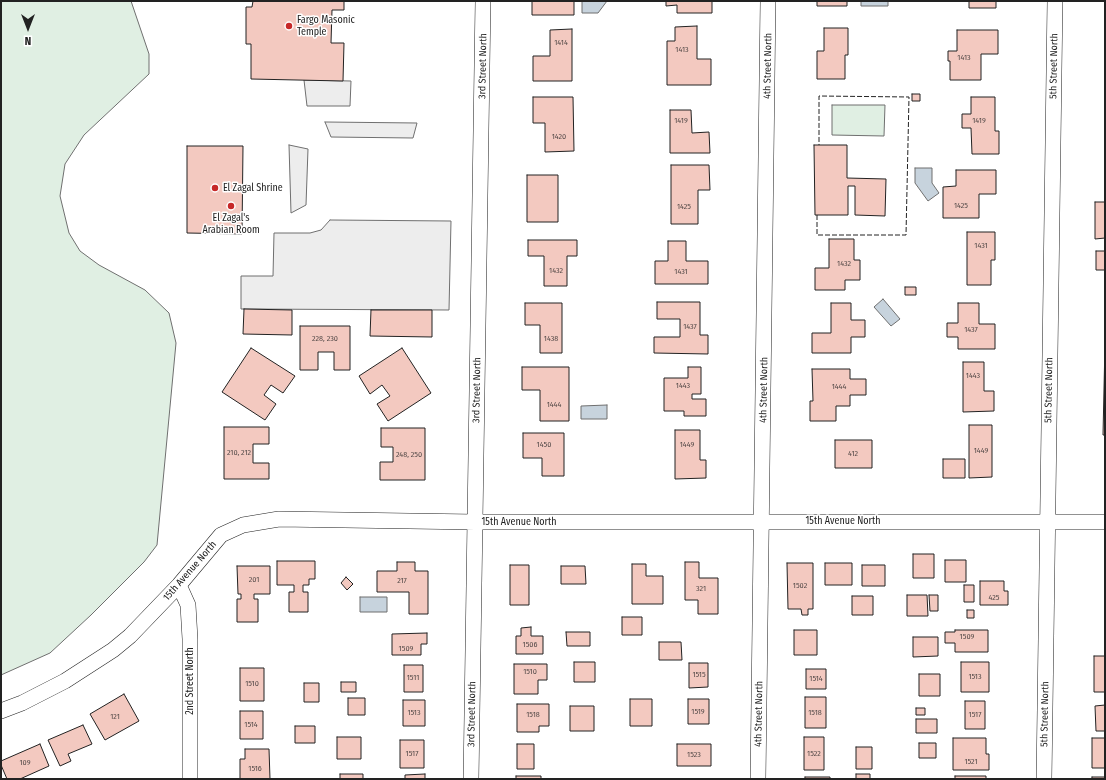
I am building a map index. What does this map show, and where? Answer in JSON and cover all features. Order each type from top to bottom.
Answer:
[{"type":"street","name":"3rd Street North","points":[[471,779],[483,1]]},
{"type":"street","name":"4th Street North","points":[[758,779],[768,1]]},
{"type":"street","name":"5th Street North","points":[[1044,779],[1055,1]]},
{"type":"street","name":"15th Avenue North","points":[[1,711],[22,703],[65,681],[113,650],[130,636],[179,585],[220,535],[243,525],[279,519],[475,522],[1105,522]]},
{"type":"street","name":"2nd Street North","points":[[179,585],[188,606],[190,779]]},
{"type":"green space","points":[[1,1],[131,1],[149,54],[149,74],[84,135],[65,164],[60,196],[69,233],[80,251],[99,265],[145,290],[169,313],[176,343],[157,545],[144,562],[91,615],[50,653],[1,675]]},
{"type":"green space","points":[[832,105],[885,105],[884,136],[832,135]]},
{"type":"shaded area","points":[[582,1],[607,1],[598,13],[582,13]]},
{"type":"shaded area","points":[[861,1],[888,1],[888,6],[861,6]]},
{"type":"shaded area","points":[[304,80],[351,81],[350,106],[307,106]]},
{"type":"shaded area","points":[[325,122],[417,123],[413,138],[331,137]]},
{"type":"shaded area","points":[[289,145],[308,149],[306,205],[291,213]]},
{"type":"shaded area","points":[[915,168],[932,168],[932,183],[939,193],[928,201],[915,183]]},
{"type":"shaded area","points":[[330,220],[451,221],[449,310],[241,309],[241,276],[273,276],[274,233],[310,233],[321,230]]},
{"type":"shaded area","points":[[883,299],[900,319],[891,326],[874,307]]},
{"type":"shaded area","points":[[607,405],[607,419],[581,419],[581,406]]},
{"type":"shaded area","points":[[360,597],[387,597],[387,612],[360,612]]},
{"type":"building","name":"Fargo Masonic Temple","points":[[253,1],[344,1],[344,10],[332,10],[331,43],[344,43],[343,81],[251,79],[251,44],[246,44],[246,7],[252,7]]},
{"type":"building","points":[[532,1],[574,1],[574,15],[532,15]]},
{"type":"building","points":[[666,1],[712,1],[712,13],[677,13],[677,5],[666,6]]},
{"type":"building","points":[[817,1],[847,1],[847,6],[817,6]]},
{"type":"building","points":[[969,1],[996,1],[996,8],[969,8]]},
{"type":"building","points":[[697,26],[697,59],[711,59],[711,85],[667,85],[667,41],[675,41],[675,27]]},
{"type":"building","points":[[824,28],[848,28],[848,55],[845,55],[845,79],[817,79],[817,51],[824,51]]},
{"type":"building","points":[[572,29],[572,81],[533,81],[533,56],[550,56],[550,30]]},
{"type":"building","points":[[957,30],[998,30],[998,54],[981,54],[981,80],[950,80],[950,61],[948,61],[948,51],[957,51]]},
{"type":"building","points":[[912,94],[920,94],[920,101],[912,101]]},
{"type":"building","points":[[533,97],[573,97],[574,151],[545,152],[545,123],[533,123]]},
{"type":"building","points":[[971,97],[995,97],[995,131],[999,131],[999,154],[972,154],[971,128],[962,128],[962,114],[971,114]]},
{"type":"building","points":[[670,110],[691,110],[692,133],[709,132],[710,153],[670,153]]},
{"type":"building","points":[[814,145],[847,145],[847,178],[886,179],[885,216],[855,215],[855,186],[848,186],[848,215],[815,215]]},
{"type":"building","name":"El Zagal Shrine","points":[[187,146],[243,146],[242,234],[187,233]]},
{"type":"building","points":[[671,165],[709,165],[710,190],[698,190],[698,224],[671,224]]},
{"type":"building","points":[[956,170],[996,170],[996,194],[979,194],[979,218],[943,218],[943,187],[956,186]]},
{"type":"building","points":[[527,175],[558,175],[558,222],[527,222]]},
{"type":"building","points":[[1095,202],[1105,202],[1105,238],[1095,239]]},
{"type":"building","points":[[967,232],[995,232],[995,260],[991,260],[991,285],[967,285]]},
{"type":"building","points":[[829,239],[854,239],[854,260],[860,260],[860,280],[845,280],[845,290],[815,290],[815,268],[829,268]]},
{"type":"building","points":[[528,240],[577,240],[577,256],[567,256],[567,286],[544,286],[544,256],[528,256]]},
{"type":"building","points":[[668,241],[686,241],[686,261],[708,261],[708,284],[655,284],[655,261],[668,261]]},
{"type":"building","points":[[1096,251],[1105,251],[1105,270],[1096,270]]},
{"type":"building","points":[[905,287],[916,287],[916,295],[905,295]]},
{"type":"building","points":[[657,302],[700,302],[700,335],[708,335],[708,354],[654,353],[654,337],[680,337],[680,319],[657,319]]},
{"type":"building","points":[[525,303],[562,303],[562,353],[540,353],[540,325],[525,325]]},
{"type":"building","points":[[831,303],[851,303],[851,320],[865,320],[865,337],[851,337],[851,353],[812,353],[812,333],[831,333]]},
{"type":"building","points":[[958,303],[979,303],[979,324],[995,324],[995,349],[958,349],[958,337],[947,337],[947,323],[958,323]]},
{"type":"building","points":[[244,309],[292,310],[292,335],[243,334]]},
{"type":"building","points":[[371,310],[432,310],[432,337],[370,336]]},
{"type":"building","points":[[300,326],[350,326],[350,370],[334,370],[334,352],[318,352],[318,370],[300,370]]},
{"type":"building","points":[[1105,343],[1105,435],[1103,435]]},
{"type":"building","points":[[251,348],[295,376],[283,393],[271,385],[264,395],[276,404],[265,420],[222,392]]},
{"type":"building","points":[[402,348],[431,393],[388,421],[377,404],[390,396],[382,385],[370,394],[359,376]]},
{"type":"building","points":[[963,362],[984,362],[984,391],[994,391],[994,411],[963,412]]},
{"type":"building","points":[[522,367],[569,367],[569,421],[540,421],[540,390],[522,390]]},
{"type":"building","points":[[688,367],[701,367],[701,394],[692,394],[692,399],[706,399],[706,416],[684,416],[684,411],[664,411],[664,378],[688,378]]},
{"type":"building","points":[[812,369],[850,369],[850,379],[866,379],[866,395],[850,395],[850,406],[836,406],[836,421],[810,421],[810,401],[813,401]]},
{"type":"building","points":[[969,425],[992,425],[992,477],[969,478]]},
{"type":"building","points":[[224,427],[269,427],[269,444],[253,444],[253,463],[269,463],[269,479],[224,479]]},
{"type":"building","points":[[381,428],[425,428],[425,480],[380,480],[380,462],[393,462],[393,447],[381,447]]},
{"type":"building","points":[[675,430],[700,430],[700,460],[706,460],[706,478],[675,479]]},
{"type":"building","points":[[523,433],[564,433],[564,476],[542,476],[542,458],[523,458]]},
{"type":"building","points":[[835,440],[872,440],[872,468],[835,468]]},
{"type":"building","points":[[943,459],[965,459],[965,478],[943,478]]},
{"type":"building","points":[[913,554],[934,554],[934,578],[913,578]]},
{"type":"building","points":[[945,560],[966,560],[966,582],[945,582]]},
{"type":"building","points":[[277,561],[315,561],[315,579],[309,579],[309,585],[303,585],[303,592],[308,592],[308,612],[289,612],[289,592],[294,592],[294,585],[277,585]]},
{"type":"building","points":[[397,562],[415,562],[415,571],[428,571],[428,614],[409,614],[409,592],[377,592],[377,571],[397,571]]},
{"type":"building","points":[[685,562],[699,562],[699,578],[718,578],[718,614],[698,614],[698,600],[685,600]]},
{"type":"building","points":[[787,563],[813,563],[813,609],[808,609],[808,615],[802,615],[801,609],[788,609]]},
{"type":"building","points":[[825,563],[852,563],[852,585],[825,585]]},
{"type":"building","points":[[632,564],[646,564],[646,576],[663,576],[663,604],[632,604]]},
{"type":"building","points":[[510,565],[529,565],[529,605],[510,605]]},
{"type":"building","points":[[862,565],[885,565],[885,586],[862,586]]},
{"type":"building","points":[[237,566],[270,566],[270,594],[254,594],[254,599],[258,599],[258,622],[237,622],[237,599],[241,599],[241,594],[238,594]]},
{"type":"building","points":[[561,566],[585,566],[586,584],[561,584]]},
{"type":"building","points":[[346,577],[353,584],[347,590],[341,583]]},
{"type":"building","points":[[980,581],[1004,581],[1004,591],[1008,591],[1008,605],[980,605]]},
{"type":"building","points":[[964,585],[974,585],[974,602],[964,602]]},
{"type":"building","points":[[907,595],[927,595],[928,616],[907,616]]},
{"type":"building","points":[[929,595],[938,595],[938,611],[930,611]]},
{"type":"building","points":[[852,596],[873,596],[873,615],[852,615]]},
{"type":"building","points":[[967,610],[974,610],[974,618],[967,618]]},
{"type":"building","points":[[622,617],[642,617],[642,635],[622,635]]},
{"type":"building","points":[[531,627],[531,636],[543,636],[543,654],[516,654],[516,636],[521,636],[521,628]]},
{"type":"building","points":[[794,630],[817,630],[817,655],[794,655]]},
{"type":"building","points":[[955,630],[988,630],[988,652],[955,652],[955,643],[945,643],[945,632],[955,632]]},
{"type":"building","points":[[566,632],[590,632],[590,646],[567,646]]},
{"type":"building","points":[[427,633],[427,644],[421,644],[421,655],[392,655],[392,634]]},
{"type":"building","points":[[913,637],[938,637],[938,656],[913,657]]},
{"type":"building","points":[[659,642],[681,642],[682,660],[659,660]]},
{"type":"building","points":[[1094,656],[1105,656],[1105,692],[1094,692]]},
{"type":"building","points":[[574,662],[595,662],[595,682],[574,682]]},
{"type":"building","points":[[961,662],[989,662],[989,692],[961,692]]},
{"type":"building","points":[[689,663],[708,663],[708,687],[689,688]]},
{"type":"building","points":[[514,664],[547,664],[547,680],[538,680],[538,694],[514,694]]},
{"type":"building","points":[[404,665],[423,665],[423,692],[404,692]]},
{"type":"building","points":[[240,668],[264,668],[264,701],[240,701]]},
{"type":"building","points":[[806,669],[826,669],[826,689],[806,689]]},
{"type":"building","points":[[919,674],[940,674],[940,696],[919,696]]},
{"type":"building","points":[[341,682],[356,682],[356,692],[341,692]]},
{"type":"building","points":[[304,683],[319,683],[319,702],[304,702]]},
{"type":"building","points":[[124,694],[139,721],[105,740],[90,714]]},
{"type":"building","points":[[805,697],[826,697],[826,728],[805,728]]},
{"type":"building","points":[[348,698],[365,698],[365,715],[348,715]]},
{"type":"building","points":[[630,699],[652,699],[652,726],[630,726]]},
{"type":"building","points":[[688,699],[709,699],[709,724],[688,724]]},
{"type":"building","points":[[403,700],[425,700],[425,726],[403,726]]},
{"type":"building","points":[[965,701],[985,701],[985,729],[965,729]]},
{"type":"building","points":[[517,704],[549,704],[549,726],[539,726],[539,732],[517,732]]},
{"type":"building","points":[[1105,705],[1105,731],[1096,731],[1095,706]]},
{"type":"building","points":[[570,706],[594,706],[594,731],[570,731]]},
{"type":"building","points":[[916,708],[925,708],[925,715],[916,715]]},
{"type":"building","points":[[240,711],[263,711],[263,739],[240,739]]},
{"type":"building","points":[[916,719],[937,719],[937,733],[916,733]]},
{"type":"building","points":[[83,725],[92,744],[68,754],[71,761],[60,766],[48,740]]},
{"type":"building","points":[[295,726],[315,726],[315,743],[295,743]]},
{"type":"building","points":[[337,737],[361,737],[361,759],[337,759]]},
{"type":"building","points":[[804,737],[824,737],[824,770],[804,770]]},
{"type":"building","points":[[953,738],[986,738],[986,754],[989,754],[989,770],[953,770]]},
{"type":"building","points":[[1092,738],[1105,738],[1105,768],[1092,768]]},
{"type":"building","points":[[400,740],[424,740],[424,768],[400,768]]},
{"type":"building","points":[[919,743],[936,743],[936,758],[919,758]]},
{"type":"building","points":[[40,744],[49,766],[20,779],[7,779],[1,765],[1,761]]},
{"type":"building","points":[[517,744],[534,744],[534,769],[517,769]]},
{"type":"building","points":[[677,744],[711,744],[711,766],[677,766]]},
{"type":"building","points":[[856,747],[872,747],[872,769],[856,769]]},
{"type":"building","points":[[245,749],[269,749],[270,779],[240,779],[240,759],[245,759]]},
{"type":"building","points":[[340,774],[363,774],[363,779],[340,779]]},
{"type":"building","points":[[425,774],[425,779],[405,779],[405,775]]},
{"type":"building","points":[[856,774],[870,774],[870,779],[856,779]]},
{"type":"building","points":[[516,776],[541,776],[541,779],[516,779]]},
{"type":"building","points":[[955,776],[986,776],[986,779],[955,779]]},
{"type":"building","points":[[805,777],[830,777],[830,779],[805,779]]},
{"type":"building","points":[[1092,777],[1105,777],[1105,779],[1092,779]]},
{"type":"fence","points":[[817,215],[817,235],[906,235],[909,97],[819,96],[819,145]]},
{"type":"place","name":"Fargo Masonic Temple","points":[[289,26]]},
{"type":"place","name":"El Zagal Shrine","points":[[215,188]]},
{"type":"place","name":"El Zagal's Arabian Room","points":[[231,206]]}]
